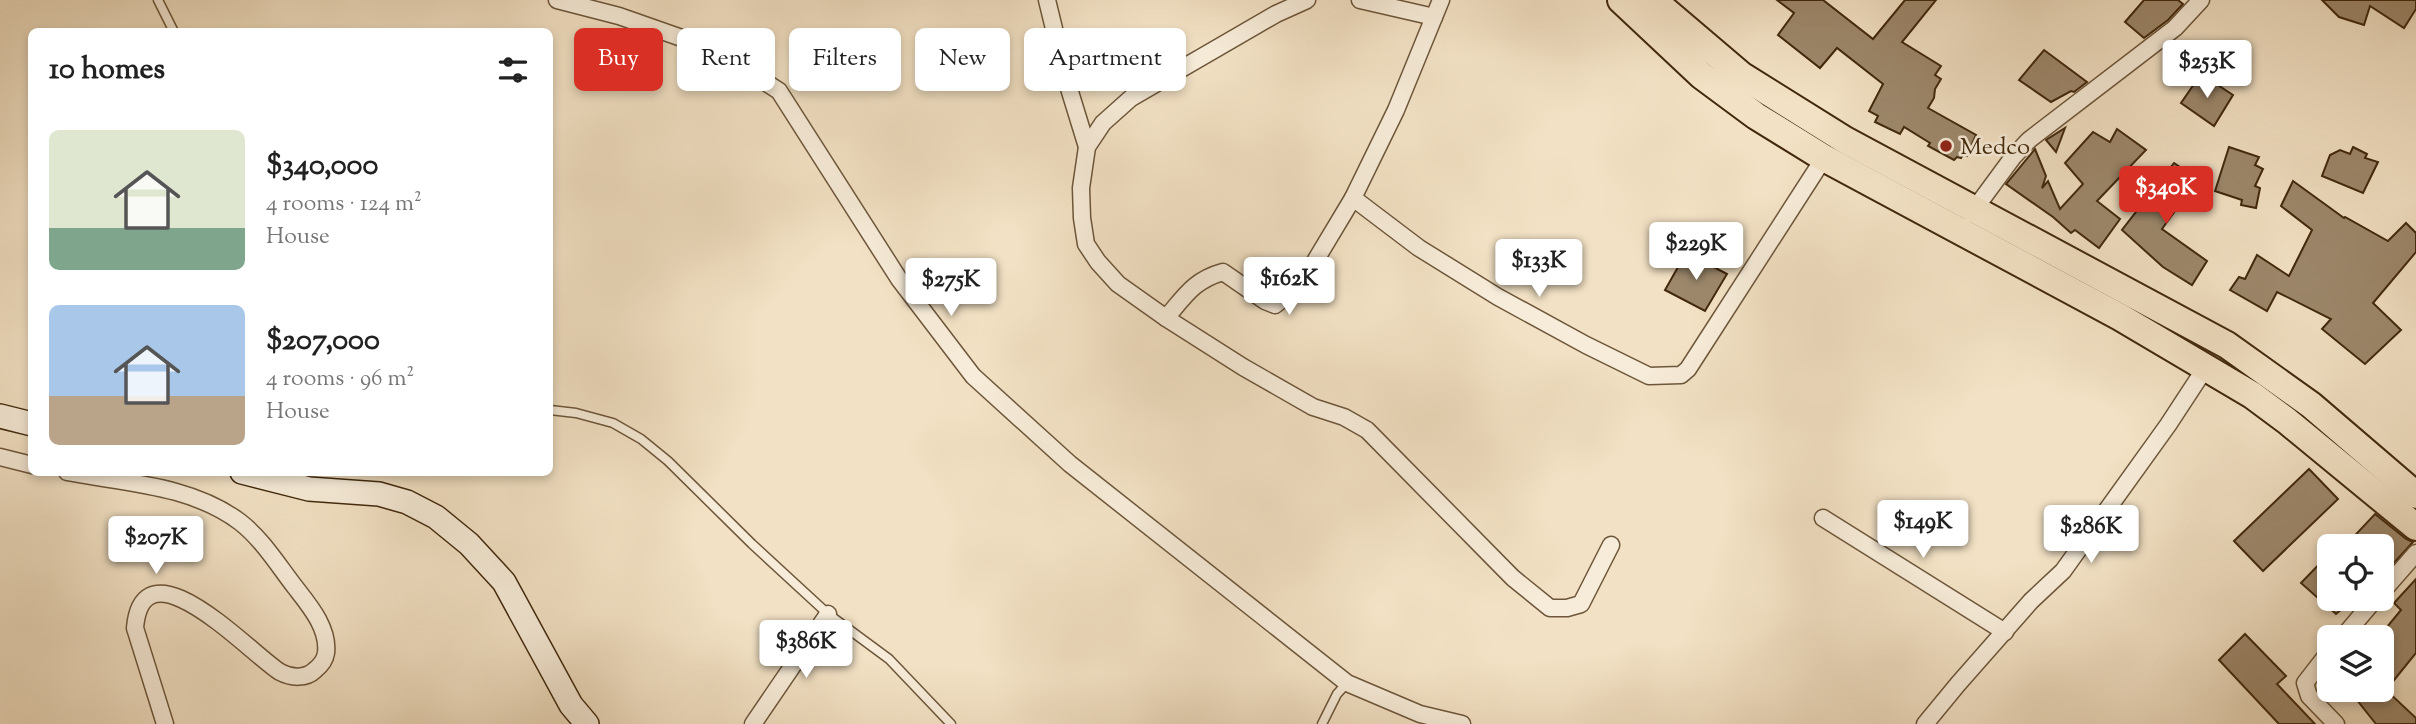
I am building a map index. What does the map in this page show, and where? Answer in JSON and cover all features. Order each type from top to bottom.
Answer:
[{"type":"main road","points":[[1621,0],[1719,90],[1824,158],[1967,220],[2227,345],[2311,405],[2416,495]]},
{"type":"main road","points":[[1653,0],[1703,44],[1767,92],[1846,140],[1967,220],[2252,395],[2416,527]]},
{"type":"street","points":[[557,0],[619,16],[716,50],[779,91],[899,279],[973,376],[1070,464],[1346,683],[1420,714],[1462,724]]},
{"type":"street","points":[[1047,0],[1058,49],[1087,147],[1081,188],[1086,244],[1118,284],[1166,318],[1313,407],[1344,417],[1367,430],[1513,578],[1550,608],[1567,608],[1581,604],[1611,545]]},
{"type":"street","points":[[1087,147],[1103,123],[1131,98],[1276,14],[1307,0]]},
{"type":"street","points":[[1360,0],[1434,18]]},
{"type":"street","points":[[1166,318],[1196,284],[1206,277],[1223,272],[1265,301],[1275,304],[1302,283],[1353,198],[1395,110],[1441,0]]},
{"type":"street","points":[[1967,220],[2012,157],[2029,140],[2165,37],[2201,0]]},
{"type":"street","points":[[1353,198],[1419,248],[1498,297],[1649,376],[1670,376],[1681,375],[1688,369],[1824,158]]},
{"type":"street","points":[[1925,724],[2031,601],[2063,571],[2086,542],[2206,367]]},
{"type":"street","points":[[0,416],[28,423]]},
{"type":"street","points":[[0,457],[28,464]]},
{"type":"street","points":[[92,476],[154,486],[213,506],[240,522],[261,542],[299,592],[317,617],[326,637],[325,658],[313,672],[294,677],[281,672],[228,629],[193,605],[168,593],[155,595],[146,601],[136,616],[135,628],[164,724]]},
{"type":"street","points":[[258,476],[309,489],[379,494],[407,502],[436,517],[469,544],[504,582],[571,705],[587,724]]},
{"type":"street","points":[[1823,518],[2005,632]]},
{"type":"street","points":[[2394,578],[2416,553]]},
{"type":"street","points":[[2353,625],[2365,611]]},
{"type":"street","points":[[752,724],[828,614]]},
{"type":"street","points":[[2317,668],[2305,683],[2309,696],[2336,724]]},
{"type":"lane","points":[[158,0],[172,28]]},
{"type":"lane","points":[[553,410],[576,413],[613,423],[641,439],[668,461],[828,614],[889,659],[951,724]]},
{"type":"lane","points":[[1322,724],[1337,694],[1346,683]]},
{"type":"building","points":[[1777,0],[1823,0],[1873,39],[1905,0],[1936,0],[1902,42],[1941,66],[1935,75],[1941,79],[1928,108],[1976,135],[1967,156],[1963,154],[1961,158],[1954,160],[1928,146],[1930,143],[1904,127],[1900,134],[1875,122],[1878,116],[1869,111],[1883,84],[1837,48],[1820,68],[1778,35],[1794,13]]},
{"type":"building","points":[[2144,0],[2178,0],[2183,4],[2168,20],[2144,38],[2125,22]]},
{"type":"building","points":[[2322,0],[2416,0],[2416,9],[2404,28],[2370,6],[2364,25],[2339,17]]},
{"type":"building","points":[[2044,50],[2087,82],[2074,92],[2071,91],[2051,102],[2019,80]]},
{"type":"building","points":[[2201,74],[2233,95],[2214,126],[2181,103]]},
{"type":"building","points":[[2065,128],[2056,152],[2046,140]]},
{"type":"building","points":[[2117,129],[2146,150],[2097,201],[2120,219],[2099,248],[2075,230],[2071,233],[2006,184],[2035,149],[2046,176],[2042,188],[2048,181],[2060,209],[2083,184],[2065,163],[2093,132],[2110,142]]},
{"type":"building","points":[[2229,147],[2259,157],[2255,165],[2263,169],[2255,186],[2260,188],[2256,208],[2241,205],[2242,200],[2215,191]]},
{"type":"building","points":[[2353,147],[2367,154],[2365,158],[2378,162],[2363,193],[2322,176],[2330,155],[2340,150],[2350,154]]},
{"type":"building","points":[[2174,163],[2198,179],[2162,229],[2207,261],[2192,285],[2163,267],[2122,230]]},
{"type":"building","points":[[2293,181],[2344,218],[2388,241],[2406,223],[2416,233],[2416,252],[2373,303],[2401,330],[2365,364],[2322,329],[2331,319],[2277,292],[2267,311],[2230,290],[2239,277],[2245,279],[2257,255],[2289,276],[2312,230],[2281,206]]},
{"type":"building","points":[[1689,254],[1727,274],[1705,311],[1665,290],[1682,260],[1687,262]]},
{"type":"building","points":[[2309,469],[2338,499],[2263,571],[2234,541]]},
{"type":"building","points":[[2375,514],[2413,542],[2394,563],[2394,534],[2356,534]]},
{"type":"building","points":[[2317,566],[2317,597],[2301,583]]},
{"type":"building","points":[[2416,579],[2416,653],[2394,680],[2394,625],[2389,625],[2401,610],[2394,603]]},
{"type":"building","points":[[2245,634],[2286,676],[2277,684],[2315,724],[2279,724],[2219,660]]},
{"type":"building","points":[[2394,697],[2416,718],[2416,724],[2376,724],[2359,702],[2394,702]]},
{"type":"place","name":"Medco","points":[[1946,146]]}]
